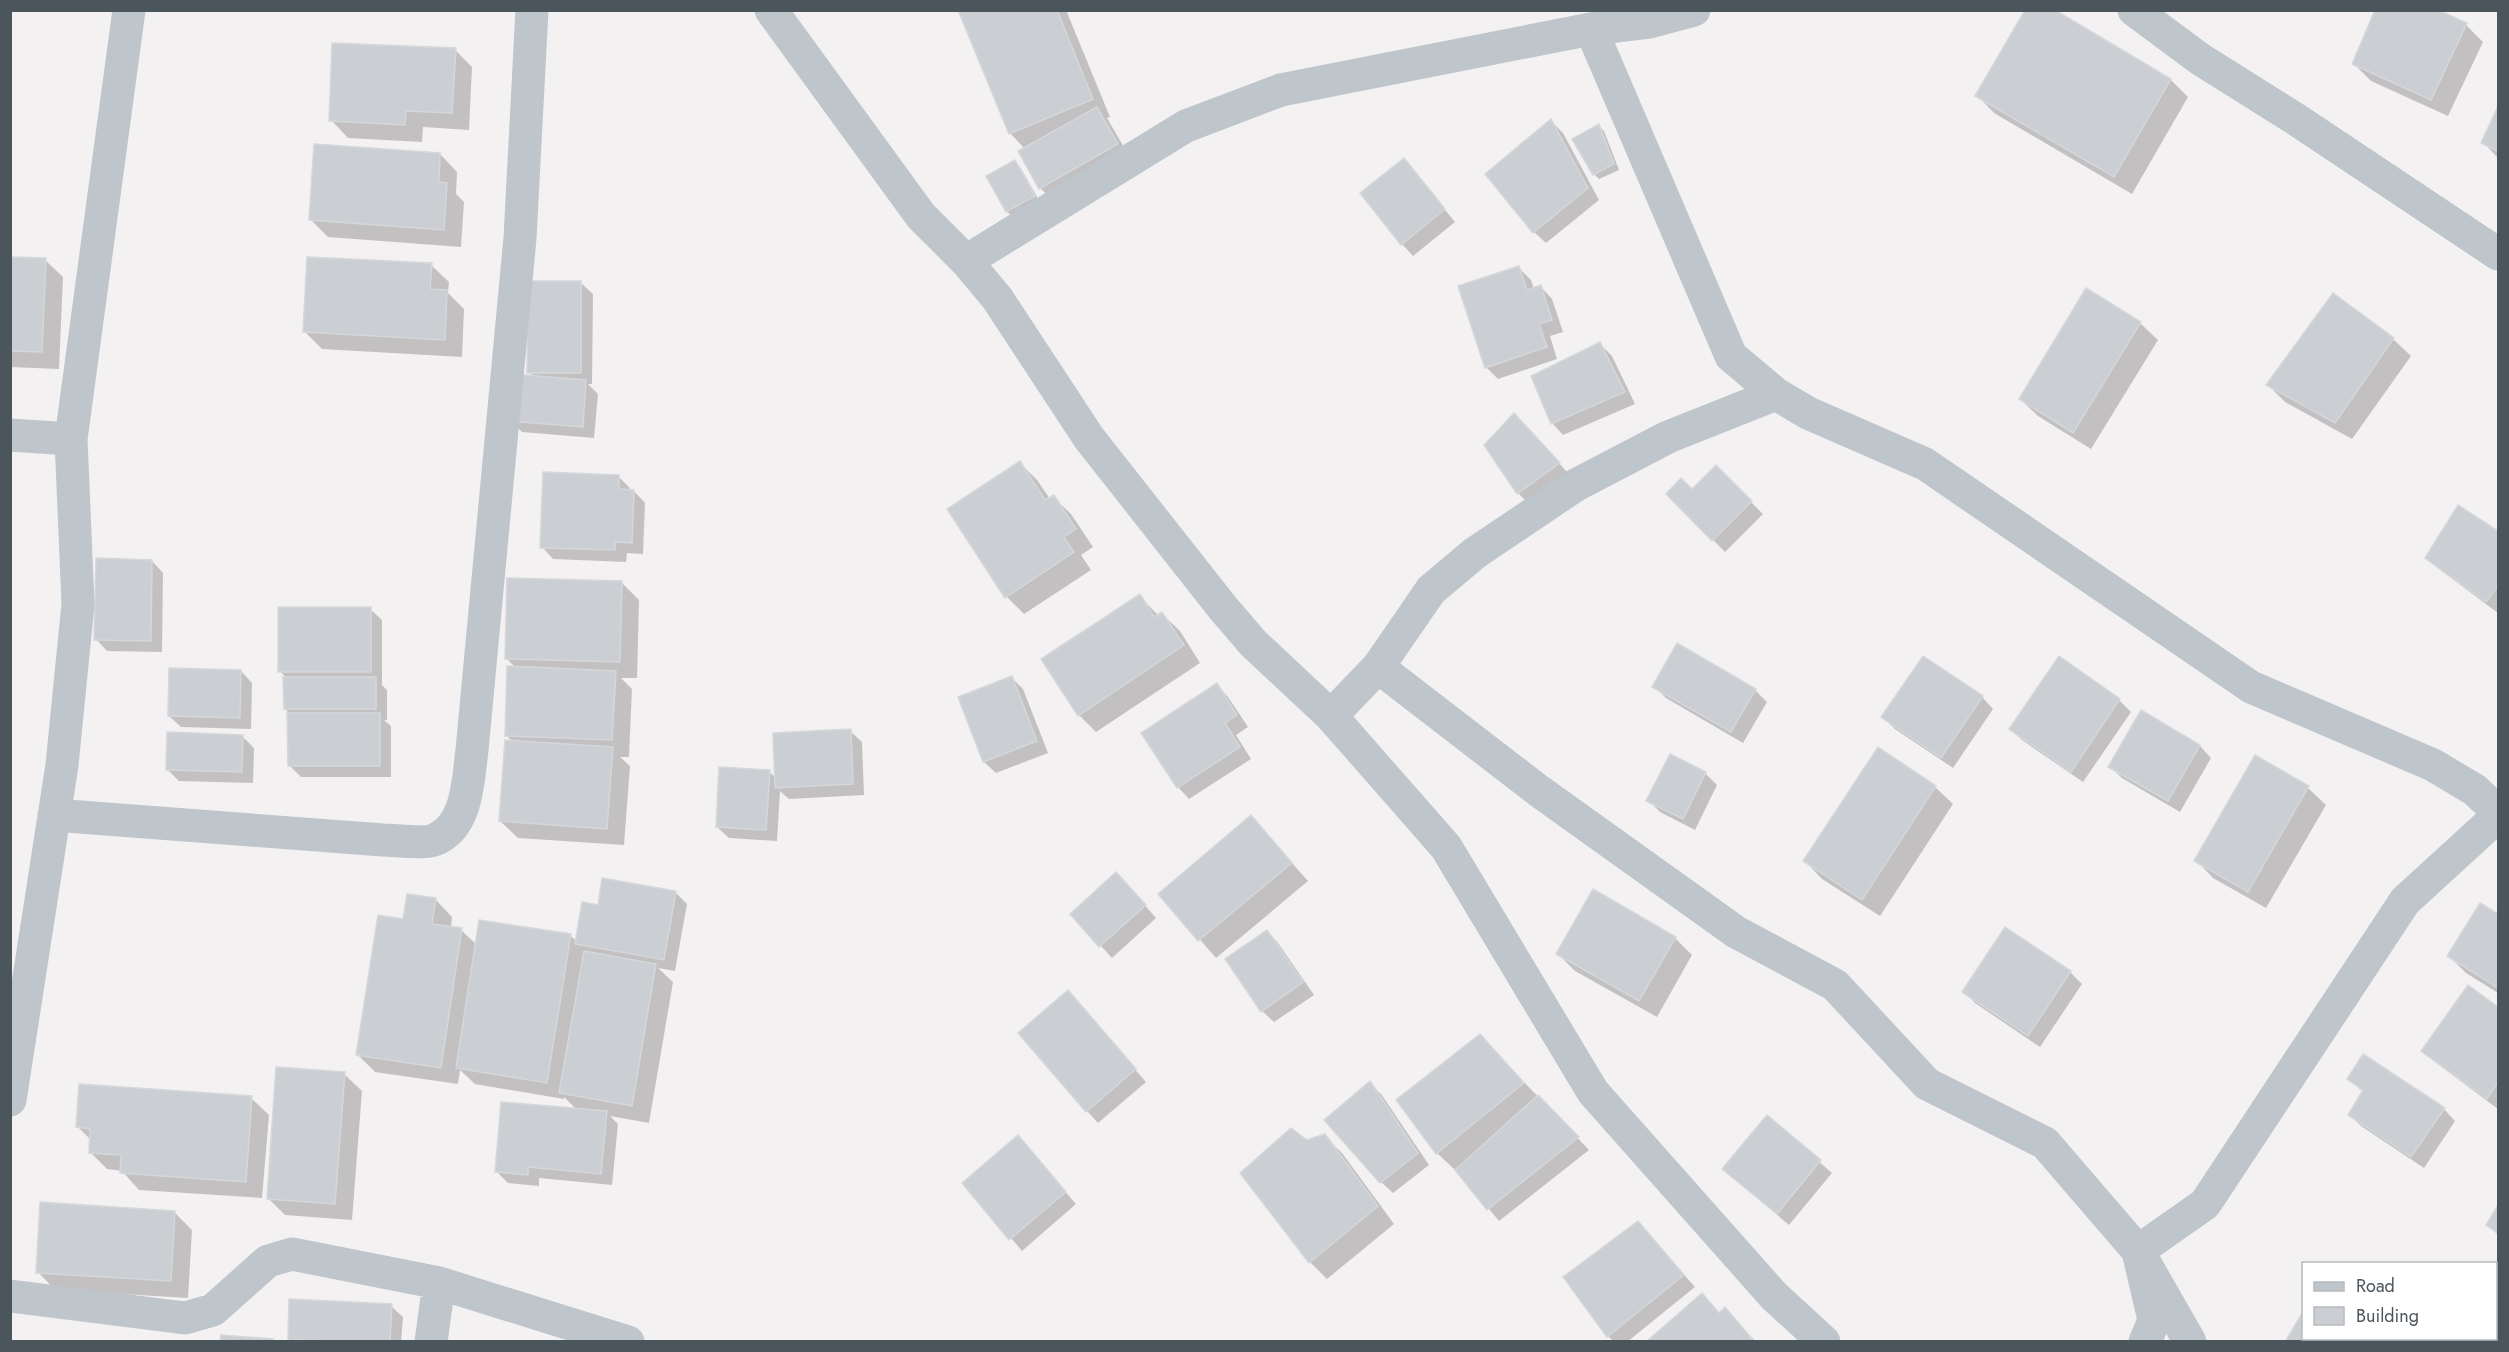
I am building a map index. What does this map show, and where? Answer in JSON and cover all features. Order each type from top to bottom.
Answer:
[{"type":"street","points":[[10,1100],[62,765],[78,603],[71,439],[129,10]]},
{"type":"street","points":[[54,815],[393,840],[433,841],[452,827],[466,798],[473,738],[520,238],[532,10]]},
{"type":"street","points":[[771,10],[921,216],[966,261],[997,298],[1089,438],[1223,608],[1254,643],[1331,716],[1446,847],[1593,1092],[1774,1296],[1824,1341]]},
{"type":"street","points":[[966,261],[1186,126],[1281,90],[1591,29],[1649,22],[1694,10]]},
{"type":"street","points":[[2134,10],[2200,59],[2297,120],[2499,254]]},
{"type":"street","points":[[1591,29],[1731,356],[1776,394],[1808,413],[1925,464],[2251,687],[2433,765],[2475,790],[2499,812]]},
{"type":"street","points":[[1331,716],[1378,667],[1431,590],[1475,553],[1576,486],[1668,437],[1776,394]]},
{"type":"street","points":[[10,435],[71,439]]},
{"type":"street","points":[[1378,667],[1539,791],[1736,932],[1835,985],[1927,1084],[2045,1143],[2138,1251],[2190,1341]]},
{"type":"street","points":[[2138,1251],[2205,1204],[2405,901],[2499,816]]},
{"type":"street","points":[[2138,1251],[2154,1320],[2145,1341]]},
{"type":"street","points":[[10,1296],[185,1318],[213,1310],[268,1261],[292,1254],[439,1283],[628,1341]]},
{"type":"street","points":[[431,1341],[439,1283]]},
{"type":"building","points":[[958,10],[1057,10],[1093,99],[1009,134]]},
{"type":"building","points":[[2025,10],[2055,10],[2171,79],[2114,177],[1975,96]]},
{"type":"building","points":[[2375,10],[2438,10],[2467,23],[2431,100],[2352,64]]},
{"type":"building","points":[[332,43],[456,48],[452,113],[406,111],[405,125],[329,121]]},
{"type":"building","points":[[2498,106],[2498,151],[2481,143]]},
{"type":"building","points":[[1097,107],[1118,144],[1039,189],[1018,151]]},
{"type":"building","points":[[1551,119],[1588,188],[1533,233],[1485,174]]},
{"type":"building","points":[[1599,124],[1614,164],[1593,175],[1572,139]]},
{"type":"building","points":[[314,144],[440,153],[439,182],[447,183],[444,230],[309,220]]},
{"type":"building","points":[[1404,158],[1445,209],[1401,245],[1360,193]]},
{"type":"building","points":[[1015,160],[1035,196],[1006,212],[986,176]]},
{"type":"building","points":[[10,257],[46,258],[42,352],[10,351]]},
{"type":"building","points":[[307,257],[432,263],[430,289],[447,290],[445,340],[303,332]]},
{"type":"building","points":[[1519,266],[1527,290],[1541,285],[1552,320],[1539,324],[1547,347],[1485,368],[1458,286]]},
{"type":"building","points":[[528,281],[581,281],[581,373],[527,373]]},
{"type":"building","points":[[2086,288],[2141,322],[2073,433],[2019,399]]},
{"type":"building","points":[[2333,293],[2394,338],[2335,423],[2266,385]]},
{"type":"building","points":[[1600,342],[1625,392],[1551,424],[1531,376]]},
{"type":"building","points":[[512,374],[586,380],[583,427],[509,421]]},
{"type":"building","points":[[1514,413],[1560,463],[1517,494],[1484,445]]},
{"type":"building","points":[[1020,461],[1045,500],[1054,495],[1076,529],[1064,537],[1074,552],[1005,598],[947,509]]},
{"type":"building","points":[[1716,465],[1752,501],[1712,541],[1666,494],[1681,478],[1692,489]]},
{"type":"building","points":[[543,472],[619,475],[619,489],[634,490],[632,543],[615,542],[615,550],[540,548]]},
{"type":"building","points":[[2458,505],[2498,531],[2498,586],[2486,602],[2425,558]]},
{"type":"building","points":[[96,558],[152,560],[151,641],[94,640]]},
{"type":"building","points":[[507,578],[622,581],[620,662],[505,659]]},
{"type":"building","points":[[1140,594],[1154,617],[1162,612],[1184,645],[1078,716],[1041,659]]},
{"type":"building","points":[[278,607],[371,607],[371,672],[278,672]]},
{"type":"building","points":[[1677,643],[1756,689],[1731,732],[1652,687]]},
{"type":"building","points":[[1923,656],[1983,696],[1941,758],[1881,717]]},
{"type":"building","points":[[2059,656],[2120,699],[2071,772],[2009,729]]},
{"type":"building","points":[[507,666],[616,671],[612,740],[505,736]]},
{"type":"building","points":[[169,668],[241,670],[240,718],[168,716]]},
{"type":"building","points":[[1012,676],[1037,741],[983,762],[958,697]]},
{"type":"building","points":[[283,677],[376,677],[376,709],[284,709]]},
{"type":"building","points":[[1217,683],[1237,715],[1225,723],[1240,747],[1177,788],[1141,733]]},
{"type":"building","points":[[2141,710],[2200,745],[2168,801],[2108,767]]},
{"type":"building","points":[[287,713],[380,713],[380,766],[288,766]]},
{"type":"building","points":[[851,729],[853,784],[775,788],[773,733]]},
{"type":"building","points":[[167,732],[243,735],[242,772],[166,770]]},
{"type":"building","points":[[505,740],[613,747],[607,829],[499,821]]},
{"type":"building","points":[[1878,747],[1936,786],[1862,900],[1803,861]]},
{"type":"building","points":[[1670,754],[1706,772],[1683,819],[1646,801]]},
{"type":"building","points":[[2255,755],[2309,786],[2248,892],[2194,861]]},
{"type":"building","points":[[719,767],[770,770],[766,830],[716,827]]},
{"type":"building","points":[[1251,815],[1292,863],[1198,941],[1158,894]]},
{"type":"building","points":[[1116,872],[1146,905],[1099,947],[1070,914]]},
{"type":"building","points":[[602,878],[676,891],[664,960],[575,944],[582,902],[598,905]]},
{"type":"building","points":[[1593,889],[1676,937],[1639,1001],[1556,954]]},
{"type":"building","points":[[407,894],[436,898],[432,924],[462,928],[441,1068],[356,1055],[378,915],[403,919]]},
{"type":"building","points":[[2480,903],[2498,914],[2498,988],[2447,956]]},
{"type":"building","points":[[479,920],[571,934],[547,1083],[456,1068]]},
{"type":"building","points":[[2005,927],[2071,971],[2028,1036],[1962,992]]},
{"type":"building","points":[[1267,930],[1303,982],[1261,1012],[1225,959]]},
{"type":"building","points":[[584,951],[656,964],[632,1106],[559,1093]]},
{"type":"building","points":[[2468,985],[2498,1007],[2498,1082],[2487,1099],[2421,1051]]},
{"type":"building","points":[[1068,990],[1136,1069],[1086,1112],[1018,1033]]},
{"type":"building","points":[[1480,1034],[1524,1083],[1436,1154],[1396,1100]]},
{"type":"building","points":[[2363,1054],[2445,1108],[2411,1157],[2348,1115],[2363,1090],[2347,1079]]},
{"type":"building","points":[[276,1067],[345,1072],[335,1204],[267,1199]]},
{"type":"building","points":[[1370,1081],[1418,1153],[1380,1183],[1324,1120]]},
{"type":"building","points":[[79,1084],[252,1096],[246,1182],[120,1173],[121,1155],[89,1153],[90,1129],[76,1127]]},
{"type":"building","points":[[1538,1095],[1579,1137],[1487,1210],[1455,1170]]},
{"type":"building","points":[[501,1102],[607,1111],[601,1174],[528,1167],[528,1175],[495,1172]]},
{"type":"building","points":[[1767,1115],[1821,1160],[1777,1214],[1722,1169]]},
{"type":"building","points":[[1291,1128],[1307,1140],[1325,1134],[1378,1206],[1309,1263],[1240,1173]]},
{"type":"building","points":[[1018,1135],[1066,1192],[1009,1240],[962,1183]]},
{"type":"building","points":[[40,1202],[175,1211],[171,1281],[36,1273]]},
{"type":"building","points":[[2498,1205],[2498,1233],[2486,1225]]},
{"type":"building","points":[[1638,1221],[1684,1275],[1607,1337],[1563,1277]]},
{"type":"building","points":[[1702,1293],[1719,1313],[1725,1307],[1752,1339],[1749,1342],[1646,1342]]},
{"type":"building","points":[[289,1299],[392,1304],[390,1342],[288,1340]]},
{"type":"building","points":[[2302,1313],[2302,1340],[2334,1340],[2333,1342],[2285,1342]]},
{"type":"building","points":[[221,1335],[273,1339],[273,1342],[220,1342]]}]
